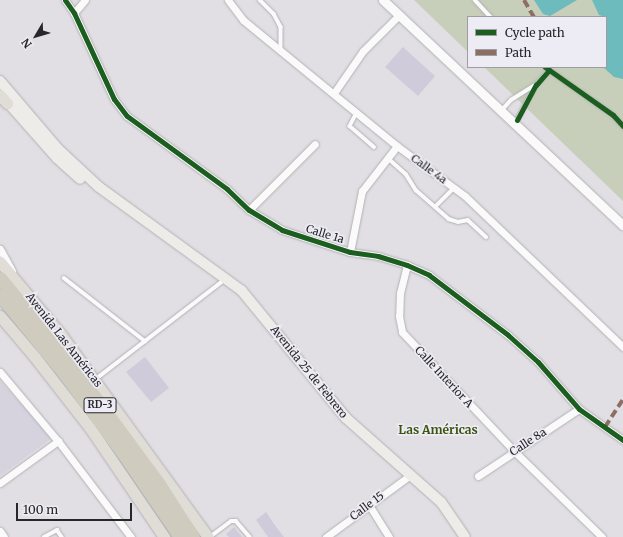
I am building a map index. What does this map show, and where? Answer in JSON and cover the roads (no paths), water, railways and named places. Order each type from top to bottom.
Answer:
[{"type":"highway","name":"RD-3","points":[[0,278],[67,359],[159,484],[194,537]]},
{"type":"highway","name":"RD-3","points":[[0,295],[67,378],[125,456],[180,537]]},
{"type":"main road","name":"Avenida 25 de Febrero","points":[[0,81],[58,149],[99,186],[225,279],[249,300],[346,418],[409,476],[441,502],[465,537]]},
{"type":"main road","name":"Avenida 25 de Febrero","points":[[2,97],[57,158],[84,182],[142,219]]},
{"type":"main road","name":"Avenida Las Américas","points":[[0,262],[95,379],[209,537]]},
{"type":"main road","points":[[0,316],[34,356],[90,428],[164,537]]},
{"type":"street","name":"Calle 1a","points":[[65,0],[74,13],[114,99],[127,116],[226,189],[249,210],[282,230],[350,252],[407,265],[429,275],[508,335],[538,362],[579,408],[623,440]]},
{"type":"street","points":[[74,13],[85,0]]},
{"type":"street","name":"Calle 4a","points":[[228,0],[243,20],[397,146],[454,188],[623,348]]},
{"type":"street","points":[[384,0],[501,112],[623,225]]},
{"type":"street","points":[[334,93],[362,51],[399,15]]},
{"type":"street","points":[[249,210],[315,144]]},
{"type":"street","points":[[350,252],[362,191],[397,146]]},
{"type":"street","points":[[0,248],[17,282]]},
{"type":"street","name":"Calle Interior A","points":[[407,265],[400,293],[398,316],[402,332],[514,451],[602,537]]},
{"type":"street","points":[[0,372],[58,441],[131,537]]},
{"type":"street","name":"Calle 8a","points":[[478,476],[579,408]]},
{"type":"street","points":[[0,483],[58,441]]},
{"type":"street","name":"Calle 15","points":[[327,537],[409,476]]},
{"type":"street","points":[[369,505],[388,537]]},
{"type":"street","points":[[0,531],[4,537]]},
{"type":"lane","points":[[260,0],[274,14],[281,27],[281,50]]},
{"type":"lane","points":[[475,0],[490,16]]},
{"type":"lane","points":[[517,120],[536,85],[549,70],[613,115],[623,126]]},
{"type":"lane","points":[[501,112],[511,100],[536,85]]},
{"type":"lane","points":[[358,113],[350,126],[374,147]]},
{"type":"lane","points":[[388,158],[435,206],[452,221],[468,220],[486,237]]},
{"type":"lane","points":[[435,206],[454,188]]},
{"type":"lane","points":[[64,278],[145,341]]},
{"type":"lane","points":[[95,379],[225,279]]},
{"type":"lane","points":[[209,537],[231,521],[236,521],[250,537]]},
{"type":"lane","points":[[44,537],[57,530],[62,537]]},
{"type":"water","points":[[534,0],[577,0],[550,16],[543,14]]},
{"type":"water","points":[[592,0],[623,0],[623,79],[614,77],[604,68],[607,68],[607,16],[599,15]]},
{"type":"district","name":"Las Américas","points":[[438,430]]}]
